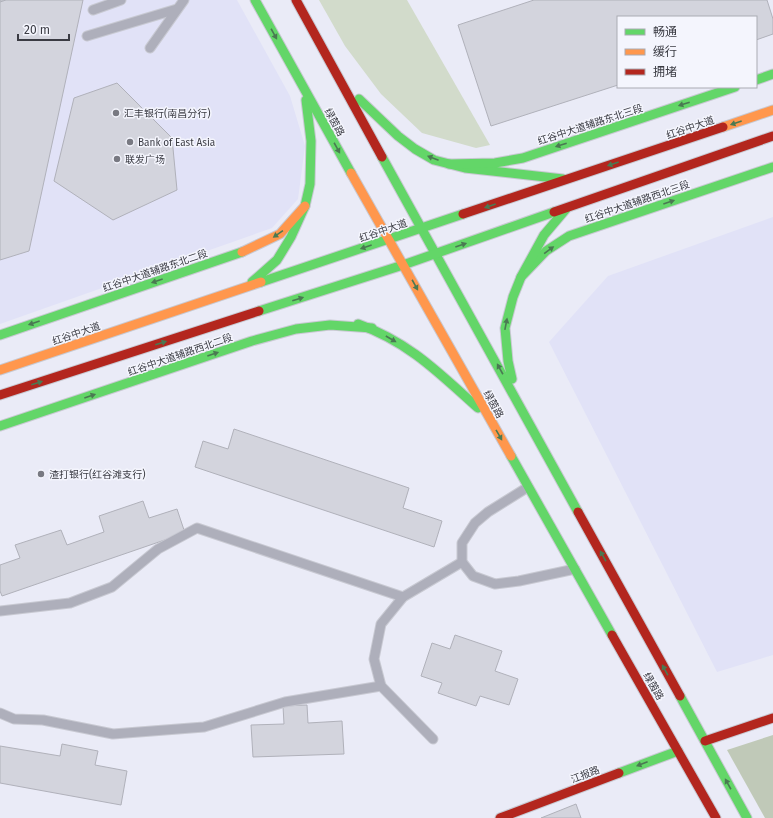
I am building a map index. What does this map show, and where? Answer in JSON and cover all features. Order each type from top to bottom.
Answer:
[{"type":"main road","name":"绿茵路","points":[[255,0],[388,240],[716,818]]},
{"type":"main road","name":"绿茵路","points":[[296,0],[747,818]]},
{"type":"main road","points":[[757,80],[773,74]]},
{"type":"main road","points":[[340,79],[400,138],[425,155],[466,169],[568,180]]},
{"type":"main road","name":"红谷中大道辅路东北三段","points":[[449,164],[495,163],[523,158],[732,88]]},
{"type":"main road","points":[[244,288],[277,260],[291,237],[305,206],[310,184],[311,141],[304,89]]},
{"type":"main road","name":"红谷中大道","points":[[0,370],[773,110]]},
{"type":"main road","points":[[0,395],[403,265],[773,136]]},
{"type":"main road","name":"红谷中大道辅路西北三段","points":[[521,277],[546,251],[569,236],[773,167]]},
{"type":"main road","name":"红谷中大道辅路东北二段","points":[[0,335],[243,252],[280,234],[305,206]]},
{"type":"main road","points":[[519,403],[508,361],[505,328],[513,298],[521,277],[544,235],[566,208]]},
{"type":"main road","points":[[258,312],[281,313]]},
{"type":"main road","points":[[324,317],[372,328],[412,351],[490,419]]},
{"type":"main road","name":"红谷中大道辅路西北二段","points":[[0,426],[252,341],[296,329],[330,326],[372,328]]},
{"type":"main road","points":[[705,742],[773,718]]},
{"type":"main road","name":"江报路","points":[[500,818],[678,751]]},
{"type":"lane","points":[[94,10],[122,0]]},
{"type":"lane","points":[[150,48],[184,0]]},
{"type":"lane","points":[[87,36],[177,9]]},
{"type":"lane","points":[[528,487],[488,512],[475,524],[462,543],[462,562],[473,576],[495,584],[519,581],[575,569]]},
{"type":"lane","points":[[0,611],[70,603],[112,587],[158,550],[197,528],[403,597]]},
{"type":"lane","points":[[433,739],[381,686],[374,659],[381,624],[403,597],[462,562]]},
{"type":"lane","points":[[0,713],[14,719],[43,720],[112,734],[204,727],[285,702],[381,686]]},
{"type":"shaded area","name":"联发广场","points":[[0,0],[237,0],[290,96],[305,146],[298,199],[272,228],[0,324]]},
{"type":"shaded area","points":[[773,217],[773,655],[717,672],[549,342],[608,276]]},
{"type":"green space","points":[[319,0],[407,0],[490,145],[476,148],[422,133],[381,94],[345,46]]},
{"type":"green space","points":[[773,735],[773,818],[765,818],[727,750]]},
{"type":"building","points":[[0,0],[12,0],[0,53]]},
{"type":"building","points":[[6,0],[83,0],[29,251],[0,260],[0,2]]},
{"type":"building","points":[[534,0],[767,0],[773,19],[773,34],[757,40],[757,16],[617,16],[617,85],[491,126],[458,25]]},
{"type":"building","name":"联发广场","points":[[117,83],[172,138],[177,190],[113,220],[54,181],[74,98]]},
{"type":"building","points":[[234,429],[409,488],[403,508],[442,521],[434,547],[195,467],[203,441],[228,449]]},
{"type":"building","points":[[143,501],[149,518],[177,509],[185,533],[2,596],[0,591],[0,565],[20,558],[15,545],[61,530],[67,545],[104,532],[99,516]]},
{"type":"building","points":[[455,635],[502,651],[495,671],[518,679],[509,705],[480,696],[476,706],[438,693],[442,683],[421,676],[432,643],[450,649]]},
{"type":"building","points":[[307,705],[308,723],[342,721],[344,754],[253,757],[251,725],[284,724],[283,706]]},
{"type":"building","points":[[62,744],[98,751],[95,765],[127,771],[121,805],[0,783],[0,746],[60,756]]},
{"type":"building","points":[[576,804],[581,818],[541,818]]},
{"type":"traffic: fast","points":[[255,0],[351,173]]},
{"type":"traffic: fast","points":[[757,80],[773,74]]},
{"type":"traffic: fast","points":[[449,164],[495,163],[523,158],[732,88]]},
{"type":"traffic: fast","points":[[359,99],[398,136],[415,149],[434,160],[465,168],[563,179]]},
{"type":"traffic: fast","points":[[252,282],[277,260],[291,237],[305,206],[310,184],[311,141],[306,100]]},
{"type":"traffic: fast","points":[[382,157],[578,512]]},
{"type":"traffic: fast","points":[[521,277],[546,251],[569,236],[773,167]]},
{"type":"traffic: fast","points":[[512,379],[508,361],[505,328],[513,297],[521,277],[544,235],[566,209]]},
{"type":"traffic: fast","points":[[259,311],[403,265],[554,212]]},
{"type":"traffic: fast","points":[[261,282],[463,214]]},
{"type":"traffic: fast","points":[[0,335],[242,252]]},
{"type":"traffic: fast","points":[[358,324],[376,331],[408,349],[436,371],[478,408]]},
{"type":"traffic: fast","points":[[0,426],[252,341],[296,329],[330,325],[372,328]]},
{"type":"traffic: fast","points":[[511,456],[612,635]]},
{"type":"traffic: fast","points":[[680,696],[747,818]]},
{"type":"traffic: fast","points":[[619,773],[678,751]]},
{"type":"traffic: slow","points":[[723,127],[773,110]]},
{"type":"traffic: slow","points":[[351,173],[511,456]]},
{"type":"traffic: slow","points":[[242,252],[280,234],[305,206]]},
{"type":"traffic: slow","points":[[0,370],[261,282]]},
{"type":"traffic: jam","points":[[296,0],[382,157]]},
{"type":"traffic: jam","points":[[463,214],[723,127]]},
{"type":"traffic: jam","points":[[554,212],[773,136]]},
{"type":"traffic: jam","points":[[0,395],[259,311]]},
{"type":"traffic: jam","points":[[578,512],[680,696]]},
{"type":"traffic: jam","points":[[612,635],[716,818]]},
{"type":"traffic: jam","points":[[705,741],[773,718]]},
{"type":"traffic: jam","points":[[500,818],[619,773]]},
{"type":"place","name":"汇丰银行(南昌分行)","points":[[116,113]]},
{"type":"place","name":"Bank of East Asia","points":[[130,142]]},
{"type":"place","name":"联发广场","points":[[117,159]]},
{"type":"place","name":"渣打银行(红谷滩支行)","points":[[41,474]]}]
